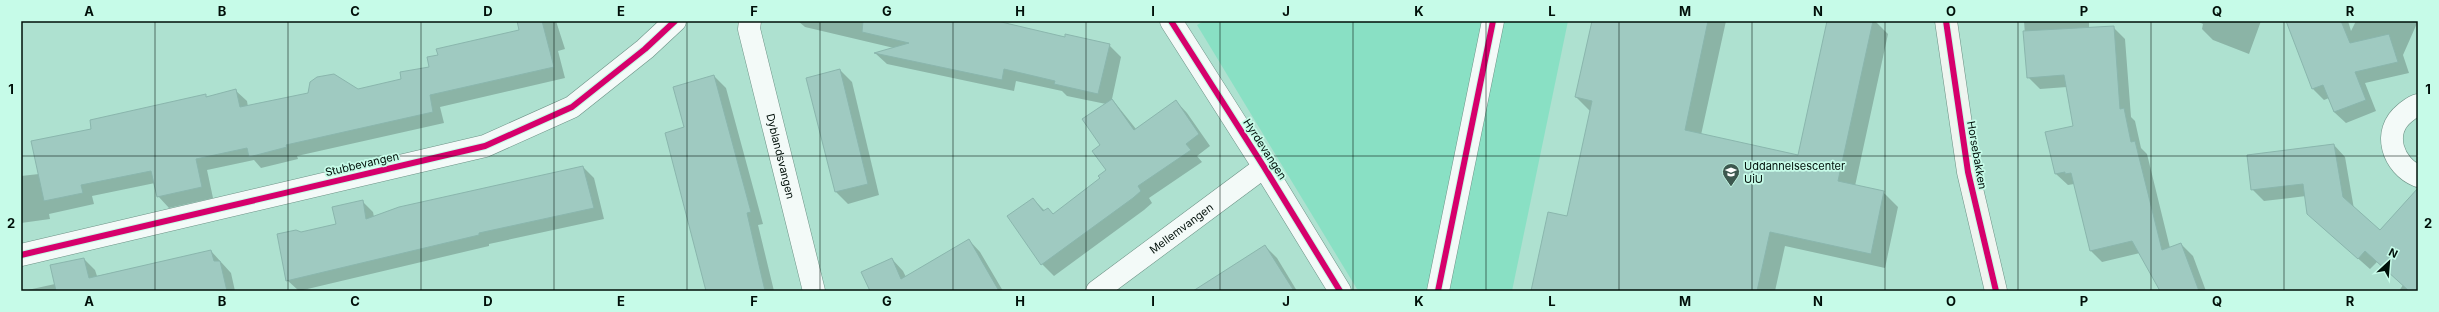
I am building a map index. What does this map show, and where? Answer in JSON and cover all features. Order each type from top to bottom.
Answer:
[{"type":"street","name":"Stubbevangen","points":[[21,255],[485,146],[572,108],[645,49],[675,21]]},
{"type":"street","name":"Dyblandsvangen","points":[[750,21],[749,29],[814,291]]},
{"type":"street","name":"Hyrdevangen","points":[[1169,21],[1264,167],[1340,291]]},
{"type":"street","points":[[1438,291],[1493,21]]},
{"type":"street","name":"Horsebakken","points":[[1946,21],[1968,172],[1996,291]]},
{"type":"street","points":[[2418,105],[2414,106],[2399,118],[2392,136],[2395,156],[2407,171],[2418,176]]},
{"type":"street","name":"Mellemvangen","points":[[1098,291],[1264,167]]},
{"type":"green space","points":[[1204,21],[1568,21],[1512,291],[1364,291],[1357,289],[1197,25]]},
{"type":"building","points":[[517,21],[542,21],[554,67],[430,95],[433,112],[286,145],[287,147],[249,157],[247,148],[196,159],[202,187],[157,197],[151,171],[81,185],[83,193],[44,201],[31,141],[91,129],[90,120],[206,94],[206,97],[236,89],[240,107],[308,93],[310,82],[317,77],[334,74],[358,89],[401,79],[400,72],[429,67],[427,57],[438,55],[436,49],[519,30]]},
{"type":"building","points":[[863,21],[997,21],[1065,37],[1065,34],[1110,44],[1098,94],[1054,84],[1055,81],[1004,69],[1002,80],[874,53],[909,43],[862,32]]},
{"type":"building","points":[[1592,21],[1708,21],[1685,130],[1798,155],[1827,21],[1873,21],[1838,181],[1884,191],[1871,254],[1770,232],[1757,291],[1531,291],[1548,212],[1567,216],[1592,101],[1575,97]]},
{"type":"building","points":[[2286,21],[2341,21],[2350,43],[2389,34],[2398,62],[2355,72],[2366,100],[2334,112],[2323,85],[2312,89]]},
{"type":"building","points":[[2114,26],[2120,109],[2124,108],[2131,142],[2135,141],[2162,250],[2181,243],[2199,291],[2160,291],[2132,241],[2090,251],[2071,173],[2065,174],[2065,172],[2055,174],[2045,132],[2073,126],[2064,75],[2027,78],[2023,31]]},
{"type":"building","points":[[840,69],[868,184],[835,192],[806,78]]},
{"type":"building","points":[[714,75],[751,212],[747,213],[765,291],[706,291],[665,133],[684,127],[673,87]]},
{"type":"building","points":[[1112,99],[1134,130],[1176,100],[1199,134],[1186,144],[1191,150],[1138,186],[1141,191],[1133,198],[1041,265],[1007,216],[1033,198],[1043,211],[1048,208],[1053,214],[1100,178],[1098,176],[1106,170],[1092,151],[1100,145],[1082,119]]},
{"type":"building","points":[[2334,144],[2343,197],[2380,230],[2418,188],[2418,291],[2409,291],[2365,251],[2358,259],[2307,214],[2303,184],[2251,190],[2247,155]]},
{"type":"building","points":[[583,166],[594,208],[479,233],[479,235],[286,281],[277,234],[296,230],[301,232],[336,224],[332,207],[363,200],[366,219],[399,207]]},
{"type":"building","points":[[969,239],[999,291],[870,291],[861,272],[892,258],[901,279]]},
{"type":"building","points":[[1265,245],[1294,291],[1193,291]]},
{"type":"building","points":[[211,250],[214,261],[220,261],[227,291],[56,291],[50,265],[84,258],[89,278]]},
{"type":"cycle path","points":[[21,255],[485,146],[572,107],[645,49],[675,21]]},
{"type":"cycle path","points":[[1171,21],[1264,167],[1340,291]]},
{"type":"cycle path","points":[[1438,291],[1493,21]]},
{"type":"cycle path","points":[[1946,21],[1968,172],[1996,291]]},
{"type":"place","name":"Uddannelsescenter UiU","points":[[1731,187]]}]
